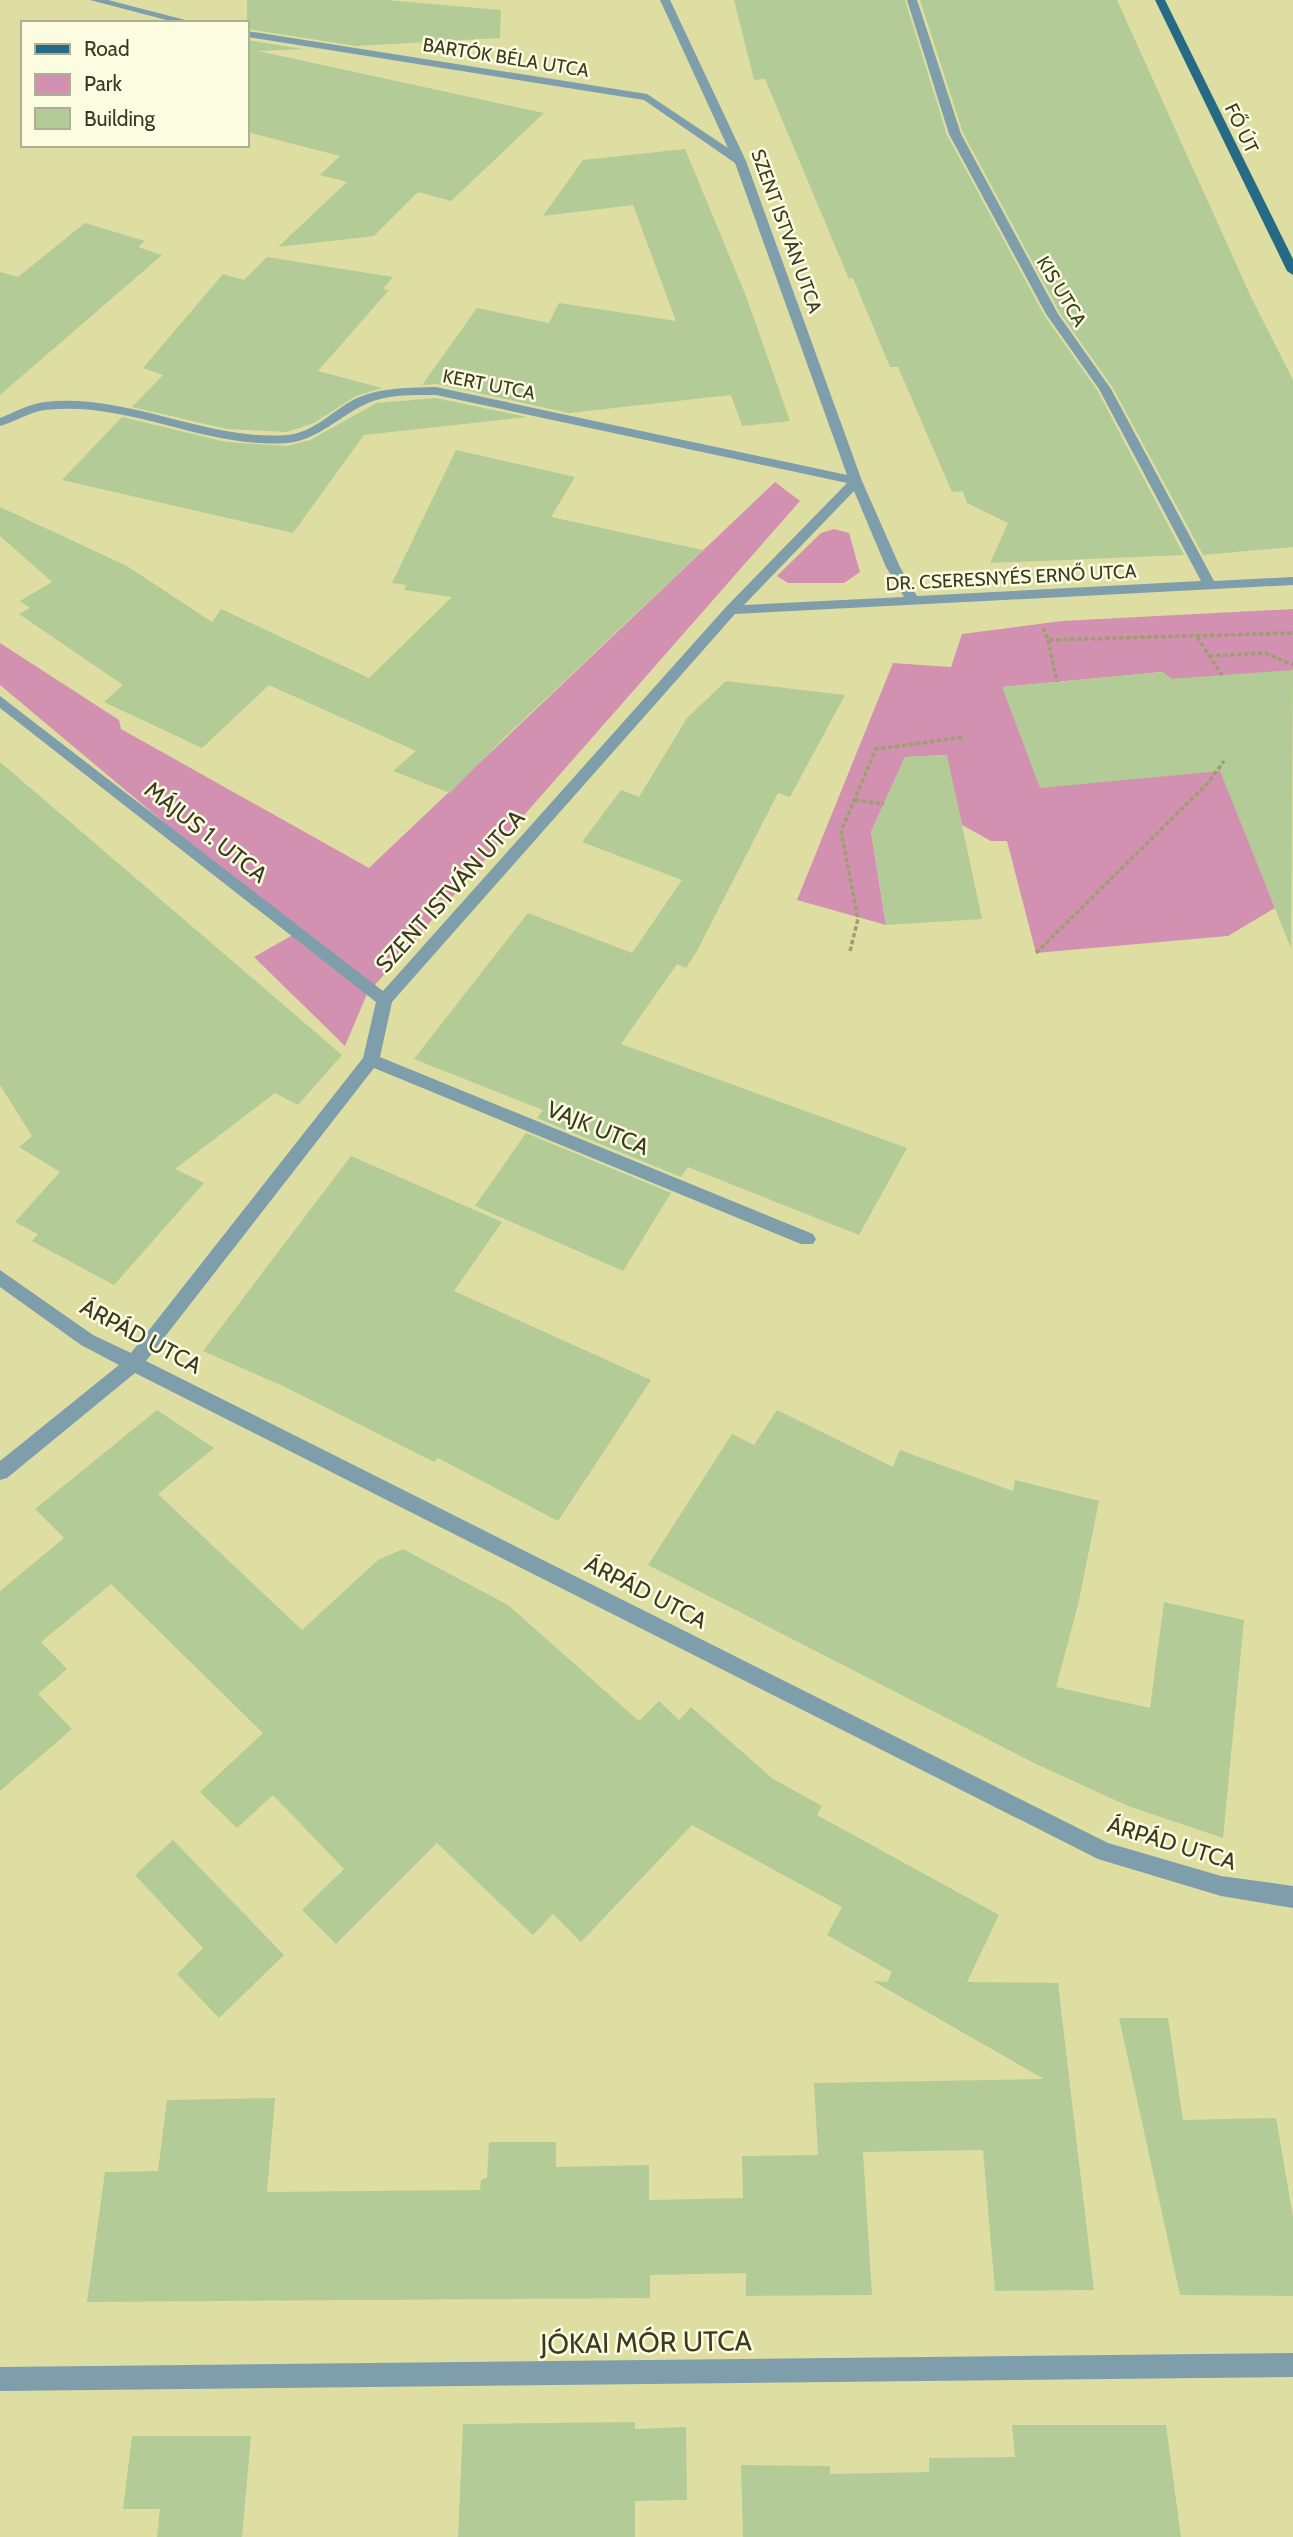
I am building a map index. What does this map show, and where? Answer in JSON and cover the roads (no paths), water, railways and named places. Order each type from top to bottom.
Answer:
[{"type":"main road","name":"FŐ ÚT","points":[[1160,0],[1293,271]]},
{"type":"street","points":[[95,0],[184,21]]},
{"type":"street","name":"SZENT ISTVÁN UTCA","points":[[665,0],[740,161],[856,481],[892,567],[914,602]]},
{"type":"street","name":"KIS UTCA","points":[[912,0],[955,135],[1052,314],[1105,389],[1210,586]]},
{"type":"street","name":"BARTÓK BÉLA UTCA","points":[[248,34],[647,97],[740,161]]},
{"type":"street","name":"KERT UTCA","points":[[0,422],[41,406],[73,404],[107,407],[260,440],[291,439],[315,431],[363,400],[399,392],[436,391],[856,481]]},
{"type":"street","name":"SZENT ISTVÁN UTCA","points":[[0,1472],[134,1363],[371,1060],[384,1000],[731,610],[856,481]]},
{"type":"street","name":"DR. CSERESNYÉS ERNŐ UTCA","points":[[731,610],[1031,597],[1293,581]]},
{"type":"street","name":"MÁJUS 1. UTCA","points":[[0,701],[384,1000]]},
{"type":"street","name":"VAJK UTCA","points":[[371,1060],[807,1239]]},
{"type":"street","name":"ÁRPÁD UTCA","points":[[0,1277],[87,1340],[1105,1852],[1221,1886],[1293,1896]]},
{"type":"street","name":"JÓKAI MÓR UTCA","points":[[0,2379],[1293,2365]]}]
